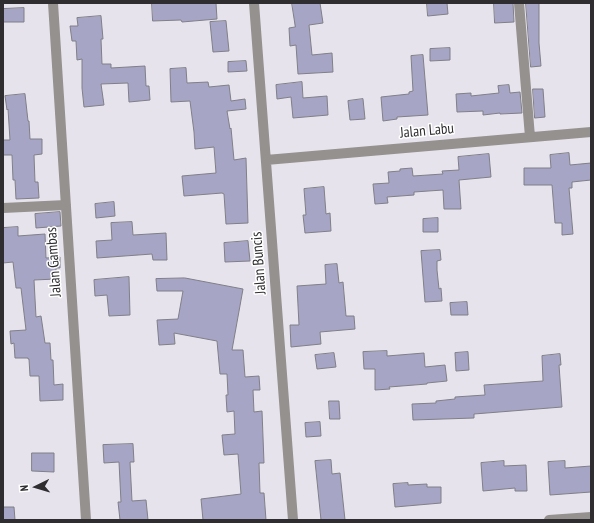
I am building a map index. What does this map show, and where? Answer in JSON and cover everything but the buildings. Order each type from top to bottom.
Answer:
[{"type":"street","name":"Jalan Gambas","points":[[53,3],[86,520]]},
{"type":"street","name":"Jalan Buncis","points":[[254,3],[293,520]]},
{"type":"street","points":[[519,3],[530,138]]},
{"type":"street","name":"Jalan Labu","points":[[266,160],[591,132]]},
{"type":"street","points":[[3,208],[66,205]]},
{"type":"street","points":[[549,520],[591,517]]}]
